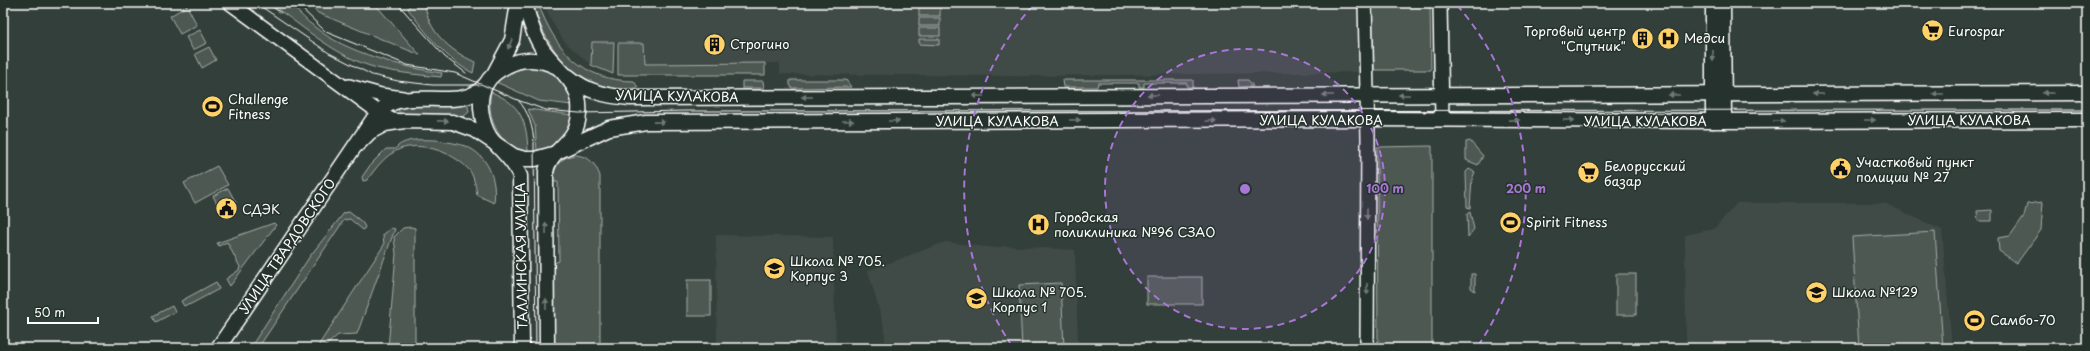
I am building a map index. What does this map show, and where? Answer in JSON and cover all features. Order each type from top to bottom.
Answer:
[{"type":"main road","name":"ТАЛЛИНСКАЯ УЛИЦА","points":[[518,3],[512,40],[488,81],[482,96],[482,117],[490,137],[515,166],[520,180],[522,348]]},
{"type":"main road","name":"ТАЛЛИНСКАЯ УЛИЦА","points":[[525,3],[537,38],[544,51],[563,72],[577,91],[580,109],[576,130],[548,162],[545,177],[547,348]]},
{"type":"main road","points":[[1713,3],[1718,121]]},
{"type":"main road","points":[[1718,94],[1723,3]]},
{"type":"main road","points":[[488,81],[510,64],[524,61],[546,62],[563,72]]},
{"type":"main road","name":"УЛИЦА КУЛАКОВА","points":[[563,72],[590,91],[630,98],[1441,94],[2087,93]]},
{"type":"main road","name":"УЛИЦА ТВАРДОВСКОГО","points":[[218,348],[358,144],[378,112],[388,104],[403,98],[466,97],[480,91],[488,81]]},
{"type":"main road","name":"УЛИЦА КУЛАКОВА","points":[[560,150],[609,128],[646,122],[1367,119],[1718,121],[2087,120]]},
{"type":"main road","name":"УЛИЦА ТВАРДОВСКОГО","points":[[358,144],[376,128],[404,121],[460,123],[475,130],[499,147]]},
{"type":"main road","name":"ТАЛЛИНСКАЯ УЛИЦА","points":[[499,147],[514,156],[525,159],[540,158],[560,150]]},
{"type":"street","points":[[230,3],[378,112],[389,119],[404,121]]},
{"type":"street","points":[[1365,3],[1367,95],[1367,348]]},
{"type":"street","points":[[1440,3],[1442,119]]},
{"type":"street","points":[[335,80],[361,90],[403,98]]},
{"type":"shaded area","points":[[275,3],[289,3],[312,25],[328,37],[343,44],[376,58],[427,71],[442,73],[441,77],[417,75],[377,68],[349,57],[335,50],[272,5]]},
{"type":"shaded area","points":[[307,3],[374,3],[420,55],[318,13]]},
{"type":"shaded area","points":[[411,3],[425,3],[430,22],[441,39],[457,52],[475,62],[473,73],[454,61],[429,36],[408,9]]},
{"type":"shaded area","points":[[533,3],[538,3],[553,35],[562,48],[573,59],[585,68],[599,75],[616,80],[634,81],[638,88],[600,86],[584,79],[573,71],[555,51],[541,27]]},
{"type":"shaded area","points":[[543,3],[1360,3],[1361,72],[1024,76],[780,74],[780,63],[645,64],[644,43],[592,42],[591,65],[566,43],[556,29]]},
{"type":"shaded area","points":[[1372,3],[1430,3],[1431,70],[1374,70]]},
{"type":"shaded area","points":[[187,6],[197,25],[180,34],[170,16]]},
{"type":"shaded area","points":[[919,8],[940,8],[940,16],[919,16]]},
{"type":"shaded area","points":[[919,18],[940,18],[940,26],[919,26]]},
{"type":"shaded area","points":[[919,28],[940,28],[940,36],[919,36]]},
{"type":"shaded area","points":[[200,30],[207,43],[193,50],[186,37]]},
{"type":"shaded area","points":[[919,39],[939,39],[939,45],[919,44]]},
{"type":"shaded area","points":[[592,42],[614,42],[613,74],[591,65]]},
{"type":"shaded area","points":[[618,43],[644,43],[645,64],[765,63],[765,75],[618,75]]},
{"type":"shaded area","points":[[209,47],[216,60],[202,68],[195,54]]},
{"type":"shaded area","points":[[525,67],[542,69],[556,76],[567,88],[572,105],[539,101],[496,82],[514,70]]},
{"type":"shaded area","points":[[790,80],[846,80],[851,87],[792,88],[790,85]]},
{"type":"shaded area","points":[[1062,80],[1193,80],[1193,87],[1187,87],[1187,83],[1144,83],[1144,87],[1139,87],[1139,83],[1098,83],[1097,87],[1063,87]]},
{"type":"shaded area","points":[[1238,80],[1248,80],[1253,86],[1239,87]]},
{"type":"shaded area","points":[[742,81],[763,81],[764,88],[742,88]]},
{"type":"shaded area","points":[[491,92],[509,102],[516,108],[524,123],[528,152],[509,144],[502,138],[497,130],[493,122],[491,112]]},
{"type":"shaded area","points":[[462,104],[468,106],[469,112],[463,117],[404,115],[400,114],[398,109],[399,106]]},
{"type":"shaded area","points":[[528,109],[572,115],[571,122],[565,134],[560,139],[550,147],[537,151],[535,126]]},
{"type":"shaded area","points":[[437,140],[465,146],[473,150],[486,162],[490,170],[494,186],[494,203],[477,195],[473,176],[464,165],[447,154],[428,148],[409,147],[400,149],[381,162],[367,180],[363,181],[362,177],[371,164],[386,149],[395,149],[399,145],[409,141]]},
{"type":"shaded area","points":[[1470,141],[1483,156],[1478,165],[1466,160],[1466,142]]},
{"type":"shaded area","points":[[1432,146],[1432,348],[1378,348],[1377,147]]},
{"type":"shaded area","points":[[576,155],[585,157],[591,161],[600,176],[600,348],[554,348],[554,263],[559,261],[558,182],[552,182],[554,171],[559,163],[570,156]]},
{"type":"shaded area","points":[[217,166],[228,185],[195,203],[184,183]]},
{"type":"shaded area","points":[[1469,169],[1475,172],[1472,179],[1470,208],[1467,207],[1466,172]]},
{"type":"shaded area","points":[[228,188],[236,203],[221,211],[213,196]]},
{"type":"shaded area","points":[[2043,202],[2041,230],[2017,263],[1999,251],[1998,238],[2010,236],[2024,216],[2027,204]]},
{"type":"shaded area","name":"Школа №129","points":[[1737,203],[1884,203],[1942,230],[1952,348],[1686,348],[1685,235],[1714,229]]},
{"type":"shaded area","points":[[1992,210],[1992,221],[1978,221],[1977,211]]},
{"type":"shaded area","points":[[349,212],[362,222],[365,227],[363,230],[350,219],[344,220],[258,348],[250,348],[310,256],[344,213]]},
{"type":"shaded area","points":[[1470,212],[1474,229],[1468,237],[1467,214]]},
{"type":"shaded area","points":[[274,223],[276,225],[230,286],[226,279],[239,270],[240,267],[227,242],[219,246],[217,243]]},
{"type":"shaded area","points":[[391,228],[395,229],[357,334],[338,335],[323,348],[319,348],[318,346],[384,245],[383,235]]},
{"type":"shaded area","points":[[403,228],[415,228],[415,348],[388,348],[396,254],[394,237]]},
{"type":"shaded area","points":[[1935,232],[1943,348],[1859,348],[1852,237]]},
{"type":"shaded area","name":"Школа № 705. Корпус 3","points":[[716,235],[833,237],[836,348],[717,348]]},
{"type":"shaded area","name":"Школа № 705. Корпус 1","points":[[945,242],[996,248],[1005,246],[1075,250],[1078,348],[886,348],[884,327],[868,271]]},
{"type":"shaded area","points":[[1471,274],[1475,274],[1475,291],[1471,288]]},
{"type":"shaded area","points":[[1616,274],[1636,274],[1636,315],[1616,315]]},
{"type":"shaded area","points":[[1147,277],[1202,277],[1202,304],[1147,304]]},
{"type":"shaded area","points":[[687,280],[711,280],[711,316],[687,316]]},
{"type":"shaded area","points":[[216,282],[219,289],[189,305],[184,306],[181,301]]},
{"type":"shaded area","points":[[1061,283],[1064,348],[1022,348],[1019,285]]},
{"type":"shaded area","points":[[172,306],[175,312],[156,322],[153,316]]},
{"type":"tram line","points":[[256,3],[329,53],[372,75],[398,81],[432,85],[479,85]]},
{"type":"tram line","points":[[267,3],[281,13]]},
{"type":"tram line","points":[[296,3],[326,32],[407,65],[455,73],[520,101],[546,110],[579,113],[686,111],[2087,110]]},
{"type":"tram line","points":[[397,3],[445,57],[466,73]]},
{"type":"tram line","points":[[518,100],[530,120],[534,143],[536,348]]},
{"type":"place","name":"Eurospar","points":[[1933,31]]},
{"type":"place","name":"Торговый центр \"Спутник\"","points":[[1642,38]]},
{"type":"place","name":"Медси","points":[[1668,38]]},
{"type":"place","name":"Строгино","points":[[715,44]]},
{"type":"place","name":"Challenge Fitness","points":[[212,106]]},
{"type":"place","name":"Участковый пункт полиции № 27","points":[[1841,169]]},
{"type":"place","name":"Белорусский базар","points":[[1588,173]]},
{"type":"place","name":"СДЭК","points":[[227,209]]},
{"type":"place","name":"Spirit Fitness","points":[[1511,222]]},
{"type":"place","name":"Городская поликлиника №96 СЗАО","points":[[1039,224]]},
{"type":"place","name":"Школа № 705. Корпус 3","points":[[775,268]]},
{"type":"place","name":"Школа №129","points":[[1816,292]]},
{"type":"place","name":"Школа № 705. Корпус 1","points":[[976,299]]},
{"type":"place","name":"Самбо-70","points":[[1975,320]]}]
